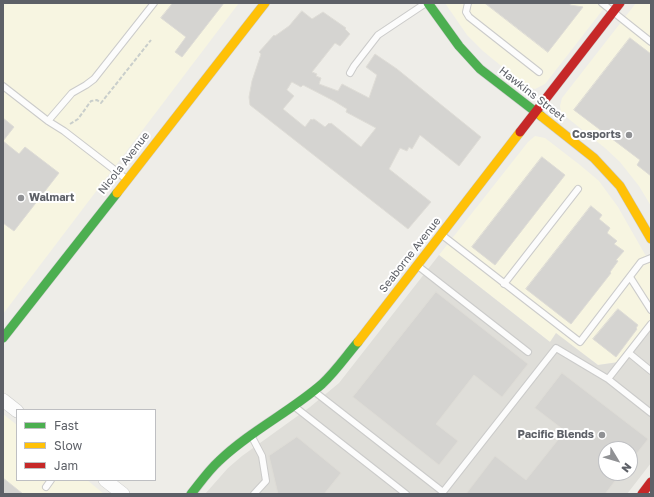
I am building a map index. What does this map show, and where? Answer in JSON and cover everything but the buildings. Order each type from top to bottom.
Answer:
[{"type":"street","name":"Nicola Avenue","points":[[3,338],[265,3]]},
{"type":"street","name":"Hawkins Street","points":[[427,3],[480,69],[594,158],[620,186],[651,239]]},
{"type":"street","name":"Seaborne Avenue","points":[[191,494],[222,458],[314,391],[344,360],[620,3]]},
{"type":"street","points":[[3,400],[16,410]]},
{"type":"street","points":[[106,481],[123,494]]},
{"type":"street","points":[[642,494],[651,482]]},
{"type":"lane","points":[[48,121],[72,93],[94,79],[154,3]]},
{"type":"lane","points":[[350,73],[377,36],[427,3]]},
{"type":"lane","points":[[468,3],[466,12],[469,17],[539,72]]},
{"type":"lane","points":[[602,3],[651,42]]},
{"type":"lane","points":[[3,86],[127,179]]},
{"type":"lane","points":[[504,284],[578,189]]},
{"type":"lane","points":[[441,234],[580,342],[641,262],[651,258]]},
{"type":"lane","points":[[417,265],[528,352]]},
{"type":"lane","points":[[630,277],[651,310]]},
{"type":"lane","points":[[608,379],[651,325]]},
{"type":"lane","points":[[314,391],[443,492],[556,348],[608,379],[651,413]]},
{"type":"lane","points":[[629,352],[651,370]]},
{"type":"lane","points":[[293,406],[406,494]]},
{"type":"lane","points":[[251,436],[262,456],[266,481],[254,494]]},
{"type":"lane","points":[[46,486],[50,481]]},
{"type":"path","points":[[64,131],[72,122],[78,119],[91,101],[97,100],[102,103],[150,40]]},
{"type":"shaded area","points":[[3,3],[239,3],[3,314]]},
{"type":"shaded area","points":[[445,3],[608,3],[545,84],[535,89],[527,87],[483,51],[467,35]]},
{"type":"shaded area","points":[[636,3],[651,3],[651,206],[639,186],[620,162],[565,116],[561,112],[560,106],[562,98]]},
{"type":"shaded area","points":[[535,136],[545,138],[599,181],[618,207],[651,265],[651,323],[619,362],[598,365],[556,334],[550,342],[439,255],[528,142]]},
{"type":"shaded area","points":[[439,255],[550,342],[556,333],[598,365],[619,362],[651,323],[651,463],[638,480],[638,441],[598,441],[598,481],[637,481],[627,494],[205,494],[228,468],[242,456],[310,407],[339,383]]},
{"type":"shaded area","points":[[3,414],[16,424],[16,481],[88,481],[104,494],[3,494]]},
{"type":"traffic: fast","points":[[428,3],[459,46],[480,69],[541,116]]},
{"type":"traffic: fast","points":[[3,338],[117,193]]},
{"type":"traffic: fast","points":[[191,494],[211,469],[231,450],[297,404],[322,384],[358,342]]},
{"type":"traffic: slow","points":[[117,193],[265,3]]},
{"type":"traffic: slow","points":[[541,116],[594,158],[620,186],[651,239]]},
{"type":"traffic: slow","points":[[358,342],[520,132]]},
{"type":"traffic: jam","points":[[520,132],[620,3]]},
{"type":"traffic: jam","points":[[642,494],[651,482]]},
{"type":"place","name":"Cosports","points":[[629,135]]},
{"type":"place","name":"Walmart","points":[[21,198]]},
{"type":"place","name":"Pacific Blends","points":[[602,435]]}]
